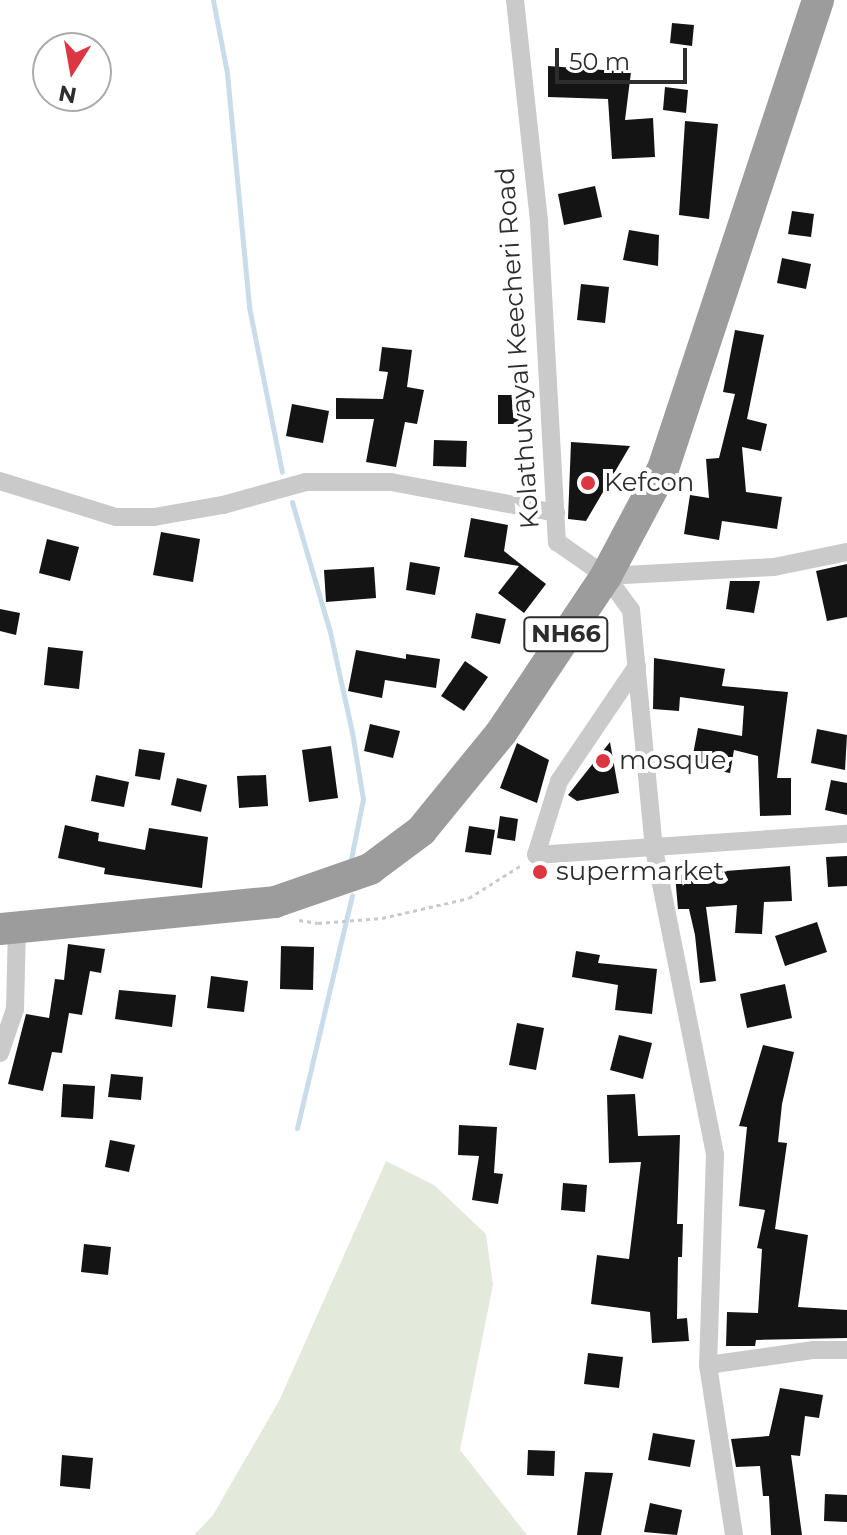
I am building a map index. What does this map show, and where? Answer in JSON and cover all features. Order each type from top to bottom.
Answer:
[{"type":"highway","name":"NH66","points":[[9,927],[275,902],[370,869],[421,831],[476,764],[606,576],[663,469],[818,0]]},
{"type":"street","name":"Kolathuvayal Keecheri Road","points":[[515,0],[539,222],[557,542],[606,576],[631,610],[654,849],[715,1155],[708,1365],[734,1535]]},
{"type":"street","points":[[0,481],[116,517],[195,510],[320,482],[391,482],[556,513]]},
{"type":"street","points":[[606,576],[774,567],[847,552]]},
{"type":"street","points":[[637,666],[559,781],[536,855],[847,834]]},
{"type":"street","points":[[0,1053],[15,1009],[9,927]]},
{"type":"street","points":[[708,1365],[814,1350],[847,1350]]},
{"type":"path","points":[[338,922],[469,898],[536,855]]},
{"type":"green space","points":[[386,1161],[434,1185],[486,1234],[493,1285],[460,1450],[527,1535],[194,1535],[213,1515],[279,1401]]},
{"type":"building","points":[[672,23],[694,25],[692,46],[670,43]]},
{"type":"building","points":[[548,66],[631,72],[625,120],[653,118],[655,157],[612,159],[608,99],[548,97]]},
{"type":"building","points":[[665,87],[688,90],[686,113],[663,110]]},
{"type":"building","points":[[685,121],[718,124],[709,219],[679,215]]},
{"type":"building","points":[[595,186],[602,217],[564,225],[558,194]]},
{"type":"building","points":[[792,211],[814,214],[811,237],[788,234]]},
{"type":"building","points":[[629,230],[659,235],[658,266],[623,260]]},
{"type":"building","points":[[782,258],[811,264],[806,289],[777,283]]},
{"type":"building","points":[[581,284],[609,287],[605,323],[577,320]]},
{"type":"building","points":[[735,330],[764,335],[747,419],[767,424],[761,451],[742,447],[746,492],[782,497],[777,529],[722,521],[719,540],[684,534],[690,495],[709,498],[706,459],[719,458],[735,394],[723,392]]},
{"type":"building","points":[[382,347],[412,350],[407,387],[424,390],[417,424],[405,422],[396,467],[366,462],[374,419],[336,419],[336,398],[383,399],[388,372],[379,371]]},
{"type":"building","points":[[498,395],[524,395],[524,424],[498,424]]},
{"type":"building","points":[[292,404],[329,411],[323,443],[286,436]]},
{"type":"building","points":[[434,440],[467,441],[466,467],[433,466]]},
{"type":"building","name":"Kefcon","points":[[571,442],[630,446],[586,521],[568,519]]},
{"type":"building","points":[[471,518],[508,525],[504,551],[546,584],[524,613],[498,593],[519,566],[464,557]]},
{"type":"building","points":[[161,532],[200,539],[193,582],[153,575]]},
{"type":"building","points":[[47,539],[79,547],[70,581],[39,573]]},
{"type":"building","points":[[410,562],[440,567],[435,595],[406,590]]},
{"type":"building","points":[[847,564],[847,617],[827,621],[816,571]]},
{"type":"building","points":[[374,567],[376,598],[326,602],[324,570]]},
{"type":"building","points":[[730,581],[760,581],[754,613],[726,609]]},
{"type":"building","points":[[0,609],[20,613],[16,635],[0,631]]},
{"type":"building","points":[[476,613],[506,619],[500,644],[471,638]]},
{"type":"building","points":[[48,647],[83,651],[79,689],[44,685]]},
{"type":"building","points":[[356,650],[406,659],[406,654],[440,659],[436,688],[385,680],[382,698],[348,691]]},
{"type":"building","points":[[654,658],[725,669],[722,686],[788,692],[777,778],[791,778],[791,815],[760,816],[758,756],[734,750],[730,773],[691,765],[698,728],[742,736],[744,706],[680,697],[679,711],[653,709]]},
{"type":"building","points":[[465,661],[488,677],[464,711],[441,696]]},
{"type":"building","points":[[370,724],[400,731],[393,758],[364,751]]},
{"type":"building","points":[[817,729],[847,735],[845,770],[811,763]]},
{"type":"building","name":"mosque","points":[[610,742],[619,793],[577,801],[568,795]]},
{"type":"building","points":[[517,743],[549,760],[537,803],[500,788]]},
{"type":"building","points":[[331,746],[338,798],[309,802],[302,750]]},
{"type":"building","points":[[139,749],[165,753],[160,780],[135,776]]},
{"type":"building","points":[[96,775],[129,782],[124,807],[91,801]]},
{"type":"building","points":[[266,775],[268,806],[239,808],[237,776]]},
{"type":"building","points":[[177,778],[207,785],[201,812],[171,805]]},
{"type":"building","points":[[831,780],[847,783],[847,815],[825,810]]},
{"type":"building","points":[[500,816],[518,819],[515,841],[497,838]]},
{"type":"building","points":[[65,825],[99,833],[98,841],[145,850],[149,828],[208,837],[202,888],[104,874],[105,868],[58,858]]},
{"type":"building","points":[[469,826],[495,830],[491,855],[465,852]]},
{"type":"building","points":[[847,856],[847,886],[828,887],[826,857]]},
{"type":"building","points":[[790,866],[792,901],[764,902],[762,934],[735,933],[737,905],[706,907],[716,981],[700,983],[689,909],[678,909],[675,875]]},
{"type":"building","points":[[817,922],[827,952],[785,966],[775,936]]},
{"type":"building","points":[[68,944],[105,949],[101,973],[90,971],[82,1015],[69,1013],[62,1053],[52,1052],[43,1091],[8,1084],[26,1014],[49,1018],[55,979],[64,980]]},
{"type":"building","points":[[281,946],[314,947],[313,990],[280,989]]},
{"type":"building","points":[[576,951],[600,955],[598,963],[657,969],[652,1014],[615,1010],[618,985],[572,977]]},
{"type":"building","points":[[211,976],[248,981],[244,1012],[207,1008]]},
{"type":"building","points":[[785,984],[792,1018],[747,1028],[740,994]]},
{"type":"building","points":[[119,990],[176,995],[172,1027],[115,1019]]},
{"type":"building","points":[[517,1023],[544,1028],[536,1070],[509,1065]]},
{"type":"building","points":[[619,1035],[652,1043],[643,1079],[610,1070]]},
{"type":"building","points":[[763,1045],[794,1052],[782,1104],[778,1142],[787,1143],[775,1229],[808,1235],[798,1307],[847,1310],[847,1338],[756,1340],[755,1346],[726,1346],[727,1312],[758,1313],[762,1249],[757,1248],[765,1210],[739,1206],[747,1127],[739,1126]]},
{"type":"building","points":[[111,1074],[143,1077],[141,1100],[108,1097]]},
{"type":"building","points":[[63,1084],[95,1086],[93,1119],[61,1117]]},
{"type":"building","points":[[635,1094],[638,1136],[680,1135],[677,1224],[683,1224],[682,1257],[678,1257],[677,1319],[687,1318],[689,1341],[652,1343],[650,1312],[591,1304],[597,1255],[629,1259],[641,1162],[609,1163],[607,1095]]},
{"type":"building","points":[[459,1125],[497,1127],[494,1173],[503,1174],[498,1204],[472,1200],[479,1156],[458,1155]]},
{"type":"building","points":[[110,1140],[135,1145],[129,1172],[105,1167]]},
{"type":"building","points":[[563,1183],[587,1185],[585,1212],[561,1210]]},
{"type":"building","points":[[84,1244],[111,1247],[108,1275],[81,1272]]},
{"type":"building","points":[[588,1353],[623,1357],[619,1388],[584,1384]]},
{"type":"building","points":[[780,1388],[823,1395],[819,1418],[805,1416],[800,1456],[791,1455],[802,1535],[771,1535],[769,1496],[763,1496],[760,1466],[736,1467],[731,1439],[769,1436]]},
{"type":"building","points":[[653,1433],[695,1440],[690,1467],[648,1460]]},
{"type":"building","points":[[528,1450],[555,1451],[554,1476],[527,1475]]},
{"type":"building","points":[[62,1455],[93,1458],[90,1489],[60,1486]]},
{"type":"building","points":[[585,1472],[613,1473],[601,1535],[577,1535]]},
{"type":"building","points":[[825,1494],[847,1495],[847,1522],[824,1521]]},
{"type":"building","points":[[650,1503],[682,1510],[677,1535],[644,1532]]},
{"type":"waterway","points":[[213,0],[227,73],[249,307],[282,472]]},
{"type":"waterway","points":[[292,502],[330,632],[352,732],[363,799],[351,859]]},
{"type":"waterway","points":[[297,1128],[352,895]]},
{"type":"place","name":"Kefcon","points":[[588,483]]},
{"type":"place","name":"mosque","points":[[603,761]]},
{"type":"place","name":"supermarket","points":[[540,872]]}]
